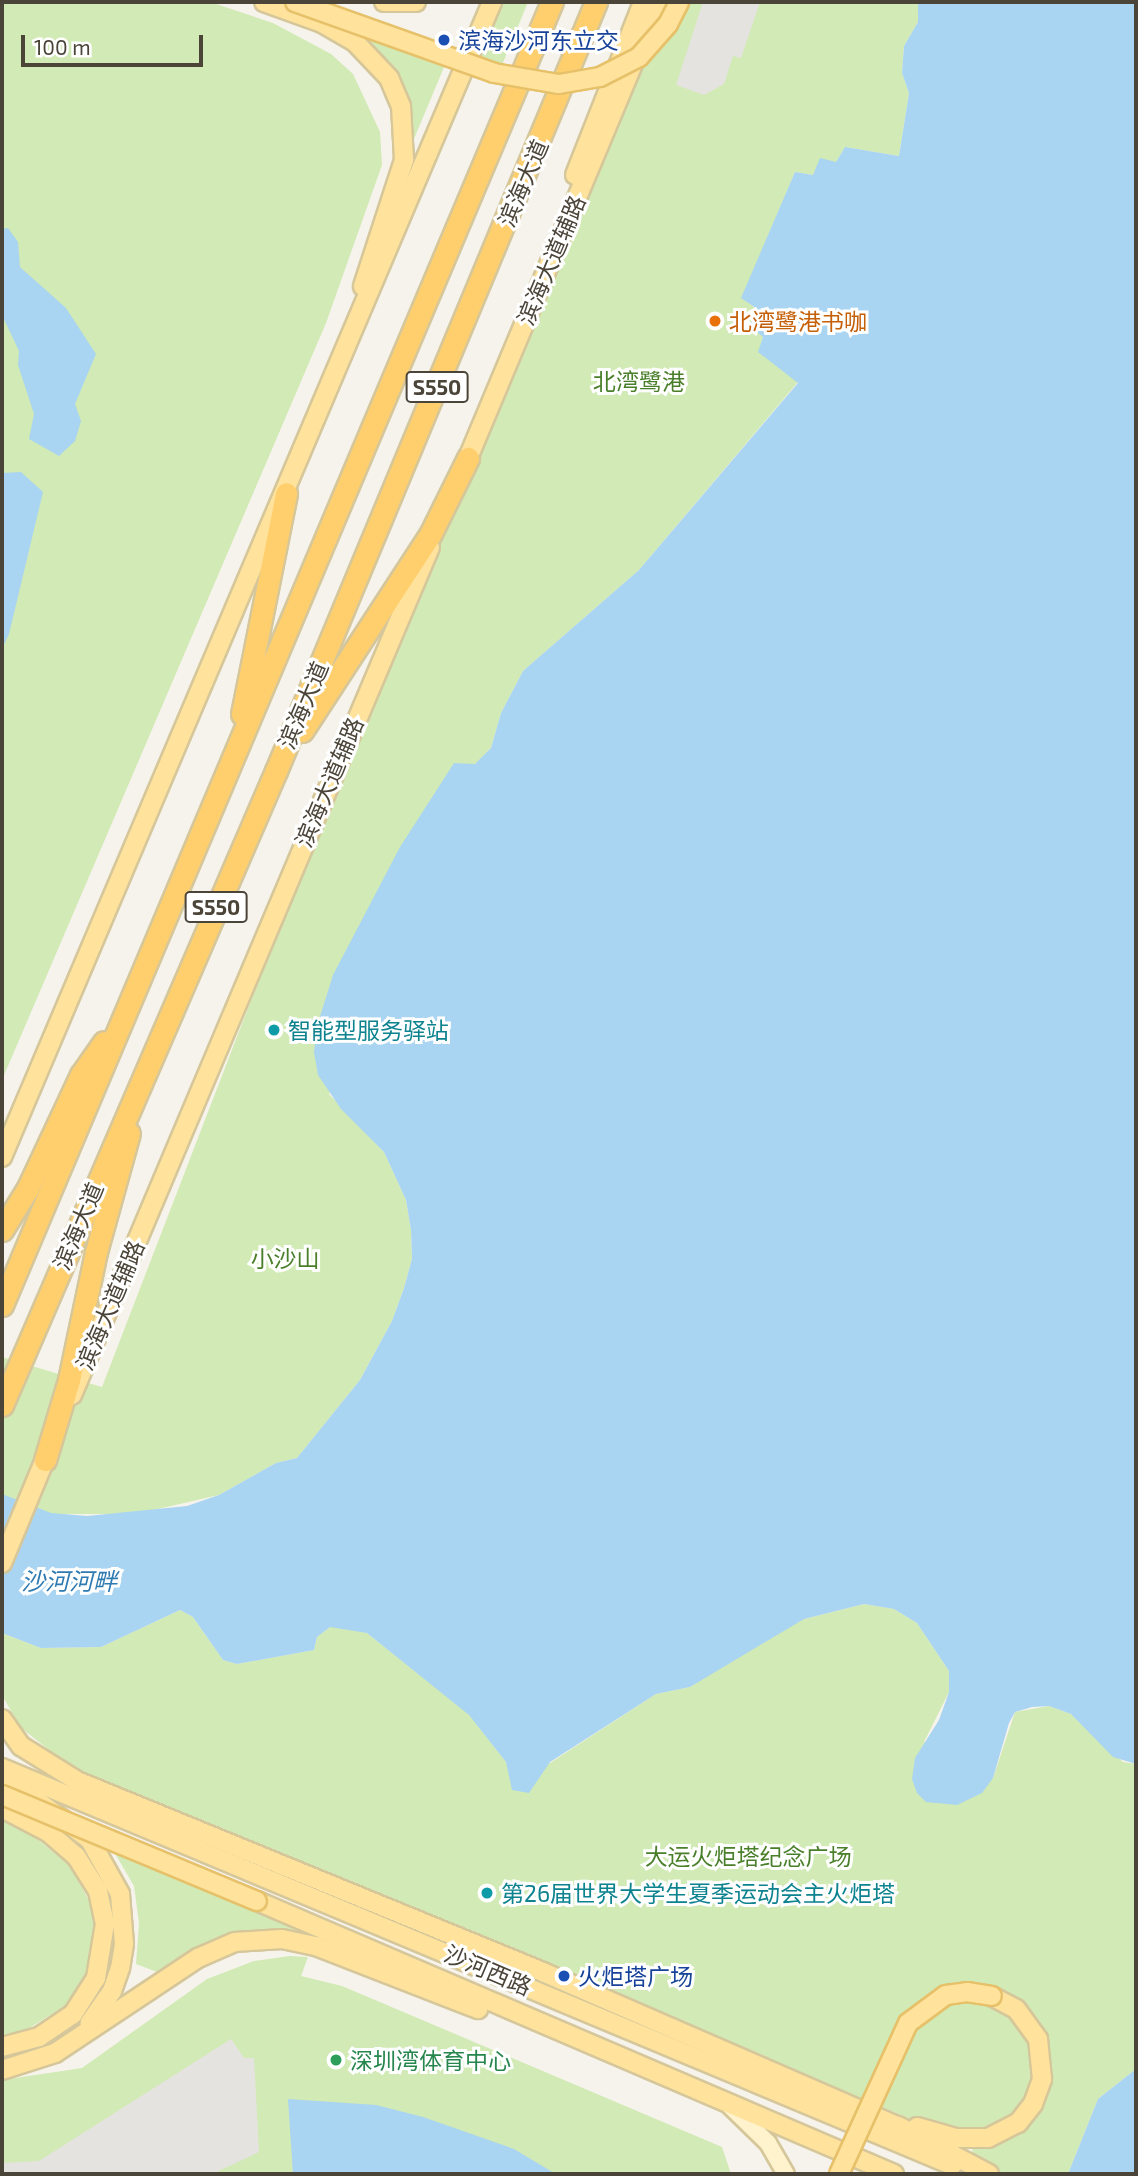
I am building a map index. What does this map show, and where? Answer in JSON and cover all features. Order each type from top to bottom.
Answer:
[{"type":"highway","name":"滨海大道","points":[[2,1305],[80,1075],[132,1000],[552,2]]},
{"type":"highway","name":"滨海大道","points":[[2,1405],[106,1183],[156,1042],[276,771],[596,2]]},
{"type":"highway","points":[[276,771],[425,543],[468,458]]},
{"type":"highway","points":[[232,763],[286,493]]},
{"type":"highway","points":[[2,1230],[52,1159]]},
{"type":"highway","points":[[45,1460],[69,1380],[106,1183]]},
{"type":"main road","points":[[264,2],[355,42],[381,67],[401,106],[404,160],[348,348]]},
{"type":"main road","points":[[295,2],[494,73],[559,84],[600,77],[639,58],[654,43],[679,2]]},
{"type":"main road","points":[[384,2],[416,2]]},
{"type":"main road","points":[[2,1157],[348,348],[492,2]]},
{"type":"main road","points":[[541,282],[590,135],[643,2]]},
{"type":"main road","name":"滨海大道辅路","points":[[2,1563],[659,2]]},
{"type":"main road","points":[[2,1571],[10,1545]]},
{"type":"main road","points":[[2,1719],[21,1746],[48,1765],[192,1828],[543,1972],[869,2113],[989,2174]]},
{"type":"main road","name":"沙河西路","points":[[2,1768],[974,2174]]},
{"type":"main road","points":[[2,1776],[70,1822],[102,1856],[120,1894],[124,1944],[112,1991],[75,2038]]},
{"type":"main road","name":"沙河西路","points":[[2,1795],[257,1901],[575,2040],[894,2174]]},
{"type":"main road","points":[[2,1808],[48,1832],[76,1856],[90,1875],[104,1911],[105,1943],[96,1978],[79,2005],[58,2026],[39,2037],[2,2047]]},
{"type":"main road","points":[[406,1935],[543,1972]]},
{"type":"main road","points":[[2,2070],[32,2063],[162,1981],[235,1942],[282,1939],[316,1946],[466,2005],[575,2040]]},
{"type":"main road","points":[[839,2174],[908,2023],[946,1995],[967,1992],[992,1996],[1025,2018],[1042,2051],[1038,2092],[1018,2123],[998,2134],[967,2140],[869,2113]]},
{"type":"main road","points":[[728,2104],[768,2143],[786,2174]]},
{"type":"green space","points":[[2,2],[210,2],[273,23],[331,54],[353,74],[380,132],[382,165],[326,323],[2,1080]]},
{"type":"green space","points":[[497,2],[528,2],[502,65],[475,57]]},
{"type":"green space","points":[[689,2],[918,2],[918,22],[904,46],[902,73],[909,93],[899,156],[845,147],[836,162],[813,175],[795,172],[742,298],[756,308],[763,336],[759,352],[798,382],[639,570],[523,671],[501,713],[491,748],[475,765],[329,1094],[384,1152],[406,1200],[411,1230],[412,1259],[404,1288],[392,1321],[360,1380],[297,1458],[276,1463],[219,1495],[136,1514],[51,1514],[2,1630],[2,1357],[102,1387],[250,1003],[631,80],[678,26]]},
{"type":"green space","points":[[353,31],[447,60],[414,139],[402,82],[372,44]]},
{"type":"green space","name":"大运火炬塔纪念广场","points":[[864,1604],[894,1609],[917,1623],[949,1671],[949,1692],[924,1742],[993,1778],[1015,1712],[1049,1706],[1071,1714],[1123,1762],[1136,1764],[1136,2069],[1098,2099],[1068,2174],[1000,2174],[974,2163],[972,2147],[911,2119],[77,1772],[20,1727],[2,1695],[2,1633],[41,1648],[101,1647],[180,1610],[193,1617],[223,1660],[237,1664],[314,1650],[317,1637],[330,1627],[346,1627],[367,1633],[469,1714],[506,1762],[512,1777],[550,1763],[656,1694],[690,1687],[773,1634],[804,1619]]},
{"type":"green space","points":[[2,1819],[35,1837],[70,1866],[91,1904],[95,1926],[88,1969],[65,2006],[26,2030],[2,2035]]},
{"type":"green space","points":[[113,1850],[319,1936],[264,1930],[202,1947],[157,1972],[136,1964],[139,1923],[134,1886]]},
{"type":"green space","name":"深圳湾体育中心","points":[[290,1956],[308,1957],[301,1976],[342,1986],[722,2147],[731,2174],[2,2174],[2,2080],[82,2068],[207,1979],[254,1961]]},
{"type":"shaded area","points":[[703,2],[760,2],[741,58],[733,56],[724,84],[704,95],[676,85]]},
{"type":"shaded area","points":[[231,2039],[244,2058],[254,2058],[259,2152],[212,2174],[2,2174],[2,2163],[39,2161]]},
{"type":"water","name":"沙河河畔","points":[[918,2],[1136,2],[1136,1764],[1113,1757],[1071,1714],[1049,1706],[1032,1707],[1015,1712],[1009,1723],[993,1778],[982,1793],[957,1805],[926,1802],[917,1793],[912,1779],[915,1758],[939,1720],[949,1692],[949,1671],[917,1623],[894,1609],[864,1604],[804,1619],[690,1687],[656,1694],[550,1762],[529,1793],[512,1790],[506,1762],[469,1715],[367,1633],[330,1627],[317,1637],[314,1650],[237,1664],[223,1660],[193,1617],[180,1610],[101,1647],[41,1648],[2,1633],[2,1494],[51,1513],[87,1516],[187,1506],[219,1495],[276,1463],[297,1458],[360,1380],[392,1321],[404,1288],[412,1259],[411,1230],[406,1200],[384,1152],[341,1109],[318,1075],[314,1052],[317,1026],[333,975],[400,847],[454,763],[475,764],[491,748],[501,713],[523,671],[639,570],[798,383],[758,352],[763,337],[750,326],[756,308],[741,298],[795,172],[813,175],[820,158],[836,162],[845,147],[899,156],[909,93],[902,73],[904,46],[918,22]]},
{"type":"water","points":[[8,228],[18,242],[20,267],[66,308],[96,354],[75,404],[81,421],[75,441],[59,456],[29,439],[34,414],[18,365],[19,351],[2,315],[2,229]]},
{"type":"water","points":[[21,472],[43,492],[9,634],[2,649],[2,473]]},
{"type":"water","points":[[1136,2069],[1136,2174],[1068,2174],[1098,2099]]},
{"type":"water","points":[[288,2099],[376,2105],[423,2117],[514,2149],[554,2173],[293,2174]]},
{"type":"place","name":"滨海沙河东立交","points":[[444,40]]},
{"type":"place","name":"北湾鹭港书咖","points":[[715,321]]},
{"type":"place","name":"智能型服务驿站","points":[[274,1030]]},
{"type":"place","name":"第26届世界大学生夏季运动会主火炬塔","points":[[487,1893]]},
{"type":"place","name":"火炬塔广场","points":[[564,1976]]},
{"type":"place","name":"深圳湾体育中心","points":[[336,2060]]},
{"type":"park label","name":"北湾鹭港","points":[[639,381]]},
{"type":"park label","name":"小沙山","points":[[285,1258]]}]
